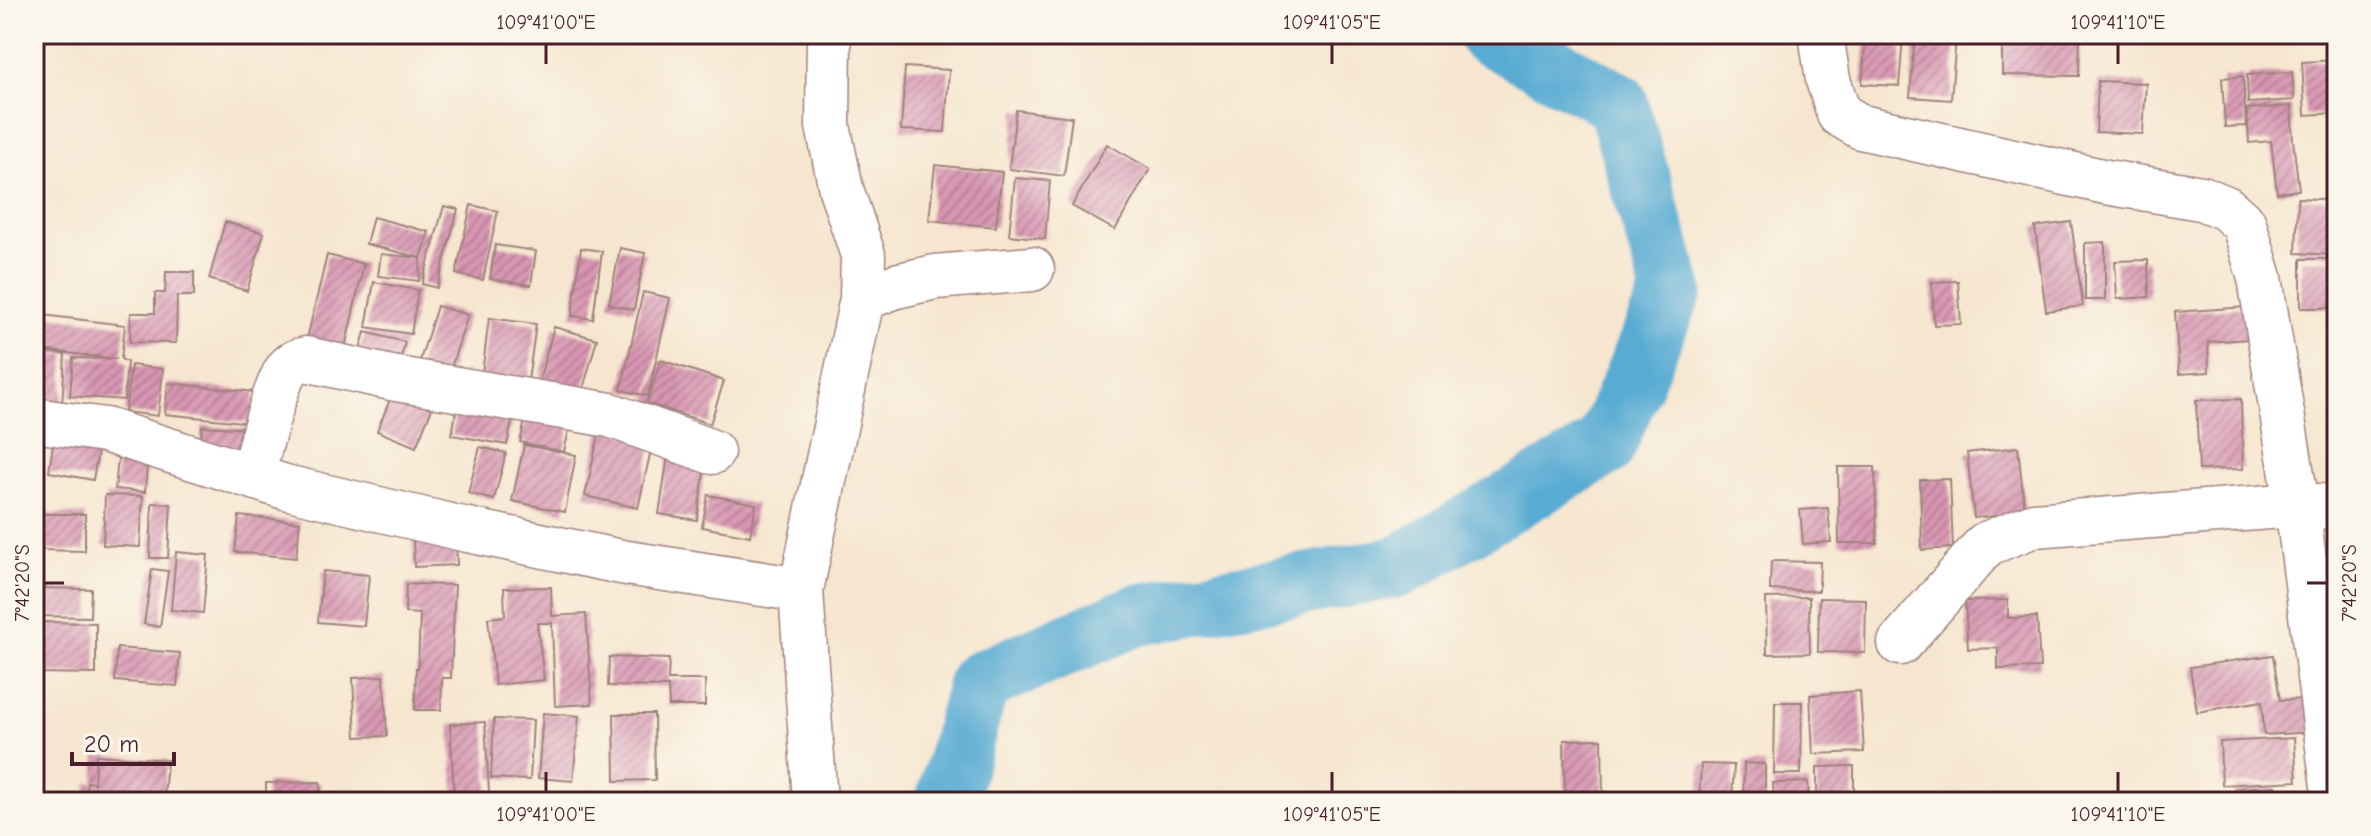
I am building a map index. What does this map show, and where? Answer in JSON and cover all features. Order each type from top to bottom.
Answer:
[{"type":"street","points":[[815,802],[801,590],[859,314],[863,255],[841,189],[828,126],[829,34]]},
{"type":"street","points":[[1821,34],[1828,80],[1839,114],[1861,127],[2106,182],[2201,198],[2226,208],[2244,224],[2317,506],[2335,802]]},
{"type":"street","points":[[859,314],[896,286],[935,277],[1032,269]]},
{"type":"street","points":[[252,476],[286,370],[292,363],[306,359],[391,378],[610,415],[712,452]]},
{"type":"street","points":[[34,420],[105,430],[285,487],[578,553],[801,590]]},
{"type":"street","points":[[1900,643],[1986,544],[2034,525],[2317,506]]},
{"type":"building","points":[[1866,34],[1903,37],[1899,86],[1862,84]]},
{"type":"building","points":[[1915,34],[1956,37],[1951,100],[1910,97]]},
{"type":"building","points":[[2002,34],[2080,34],[2079,76],[2002,75]]},
{"type":"building","points":[[2337,60],[2337,113],[2305,115],[2302,62]]},
{"type":"building","points":[[905,67],[949,70],[945,132],[901,130]]},
{"type":"building","points":[[2292,72],[2294,100],[2248,103],[2247,75]]},
{"type":"building","points":[[2243,76],[2246,126],[2225,127],[2222,78]]},
{"type":"building","points":[[2098,81],[2146,83],[2143,134],[2096,132]]},
{"type":"building","points":[[2291,106],[2299,190],[2277,193],[2271,141],[2249,143],[2247,109]]},
{"type":"building","points":[[1016,110],[1072,117],[1064,176],[1009,169]]},
{"type":"building","points":[[1107,144],[1150,169],[1115,230],[1072,206]]},
{"type":"building","points":[[935,165],[1002,172],[996,227],[929,220]]},
{"type":"building","points":[[1015,178],[1050,181],[1045,239],[1009,235]]},
{"type":"building","points":[[2298,198],[2337,200],[2337,255],[2296,253]]},
{"type":"building","points":[[471,205],[498,211],[483,280],[456,274]]},
{"type":"building","points":[[444,206],[458,209],[437,288],[422,284]]},
{"type":"building","points":[[373,217],[429,232],[421,258],[366,244]]},
{"type":"building","points":[[225,222],[264,233],[247,291],[209,279]]},
{"type":"building","points":[[2071,222],[2083,306],[2046,311],[2035,227]]},
{"type":"building","points":[[2105,242],[2105,300],[2085,300],[2085,243]]},
{"type":"building","points":[[495,245],[536,251],[531,285],[490,279]]},
{"type":"building","points":[[581,248],[602,251],[593,319],[572,316]]},
{"type":"building","points":[[620,248],[645,253],[634,310],[609,304]]},
{"type":"building","points":[[381,254],[421,258],[419,281],[378,276]]},
{"type":"building","points":[[327,255],[364,264],[344,352],[306,343]]},
{"type":"building","points":[[2301,259],[2337,259],[2337,308],[2301,308]]},
{"type":"building","points":[[2148,260],[2149,297],[2117,299],[2115,261]]},
{"type":"building","points":[[166,272],[194,272],[194,296],[177,296],[176,343],[130,342],[131,313],[155,313],[155,293],[165,293]]},
{"type":"building","points":[[1958,281],[1961,324],[1934,325],[1932,282]]},
{"type":"building","points":[[374,282],[418,290],[411,334],[366,327]]},
{"type":"building","points":[[643,292],[670,298],[648,396],[621,390]]},
{"type":"building","points":[[437,306],[468,315],[447,380],[417,370]]},
{"type":"building","points":[[2247,307],[2249,339],[2208,342],[2209,372],[2179,374],[2175,312]]},
{"type":"building","points":[[34,314],[125,325],[121,359],[127,362],[124,400],[70,396],[73,358],[117,359],[34,349]]},
{"type":"building","points":[[489,318],[536,324],[527,388],[481,382]]},
{"type":"building","points":[[554,327],[597,339],[579,404],[536,391]]},
{"type":"building","points":[[365,332],[405,342],[398,370],[357,360]]},
{"type":"building","points":[[34,352],[65,354],[62,407],[34,405]]},
{"type":"building","points":[[661,360],[724,381],[710,424],[647,403]]},
{"type":"building","points":[[131,365],[163,369],[158,416],[125,412]]},
{"type":"building","points":[[168,383],[255,392],[252,423],[165,414]]},
{"type":"building","points":[[396,385],[435,401],[416,447],[377,431]]},
{"type":"building","points":[[2241,399],[2243,469],[2199,470],[2196,400]]},
{"type":"building","points":[[458,401],[514,412],[507,445],[452,435]]},
{"type":"building","points":[[528,408],[572,417],[564,452],[520,442]]},
{"type":"building","points":[[202,426],[253,429],[251,457],[200,454]]},
{"type":"building","points":[[600,429],[653,441],[638,508],[585,496]]},
{"type":"building","points":[[53,444],[98,451],[93,480],[49,472]]},
{"type":"building","points":[[524,445],[576,455],[565,512],[512,501]]},
{"type":"building","points":[[480,447],[506,453],[494,500],[468,493]]},
{"type":"building","points":[[2018,447],[2025,513],[1974,518],[1967,453]]},
{"type":"building","points":[[119,448],[148,451],[145,492],[115,489]]},
{"type":"building","points":[[669,449],[707,454],[697,520],[659,514]]},
{"type":"building","points":[[1838,467],[1875,467],[1877,543],[1839,543]]},
{"type":"building","points":[[1950,479],[1953,548],[1922,550],[1920,480]]},
{"type":"building","points":[[105,495],[143,496],[140,547],[103,545]]},
{"type":"building","points":[[708,495],[756,504],[750,536],[702,527]]},
{"type":"building","points":[[152,503],[171,504],[168,558],[150,558]]},
{"type":"building","points":[[1828,508],[1831,542],[1803,544],[1800,510]]},
{"type":"building","points":[[39,514],[85,514],[85,551],[39,550]]},
{"type":"building","points":[[239,516],[300,522],[296,558],[235,552]]},
{"type":"building","points":[[456,537],[457,565],[414,567],[413,538]]},
{"type":"building","points":[[176,552],[208,555],[203,613],[171,610]]},
{"type":"building","points":[[1771,561],[1820,562],[1819,591],[1770,590]]},
{"type":"building","points":[[152,569],[168,571],[160,627],[144,624]]},
{"type":"building","points":[[323,571],[369,575],[364,626],[318,622]]},
{"type":"building","points":[[406,584],[455,585],[451,678],[442,678],[441,710],[415,710],[420,614],[405,613]]},
{"type":"building","points":[[551,587],[552,616],[586,614],[592,704],[555,706],[552,623],[537,623],[544,680],[495,685],[488,618],[505,616],[504,588]]},
{"type":"building","points":[[35,588],[91,589],[90,617],[34,616]]},
{"type":"building","points":[[1809,597],[1810,653],[1767,654],[1766,598]]},
{"type":"building","points":[[1819,598],[1866,599],[1865,653],[1818,652]]},
{"type":"building","points":[[2008,600],[2008,618],[2037,617],[2040,668],[1998,669],[1998,648],[1968,649],[1965,601]]},
{"type":"building","points":[[36,622],[96,623],[96,674],[36,673]]},
{"type":"building","points":[[117,648],[180,653],[177,686],[115,681]]},
{"type":"building","points":[[2273,655],[2280,700],[2312,699],[2314,732],[2264,735],[2262,701],[2197,712],[2190,667]]},
{"type":"building","points":[[609,657],[669,659],[668,680],[705,680],[705,706],[669,706],[668,687],[608,686]]},
{"type":"building","points":[[384,676],[387,736],[356,737],[353,678]]},
{"type":"building","points":[[1860,691],[1864,752],[1813,754],[1810,695]]},
{"type":"building","points":[[1775,702],[1802,702],[1801,774],[1774,774]]},
{"type":"building","points":[[543,713],[579,716],[573,781],[538,778]]},
{"type":"building","points":[[614,714],[654,714],[655,780],[615,781]]},
{"type":"building","points":[[494,719],[533,720],[530,780],[491,778]]},
{"type":"building","points":[[485,722],[489,792],[454,794],[450,724]]},
{"type":"building","points":[[2294,738],[2297,781],[2222,785],[2220,742]]},
{"type":"building","points":[[1602,739],[1603,800],[1565,801],[1564,740]]},
{"type":"building","points":[[96,755],[167,760],[164,798],[150,797],[150,802],[85,802],[87,782],[94,783]]},
{"type":"building","points":[[1744,763],[1765,764],[1765,800],[1743,800]]},
{"type":"building","points":[[1701,764],[1734,765],[1732,802],[1699,802]]},
{"type":"building","points":[[1854,766],[1854,802],[1817,802],[1817,767]]},
{"type":"building","points":[[320,782],[321,802],[266,802],[266,783]]},
{"type":"building","points":[[1808,782],[1809,802],[1774,802],[1773,783]]},
{"type":"building","points":[[2276,786],[2277,802],[2236,802],[2235,788]]},
{"type":"waterway","points":[[946,802],[979,682],[1137,615],[1398,567],[1605,446],[1672,290],[1617,102],[1488,34]]}]
